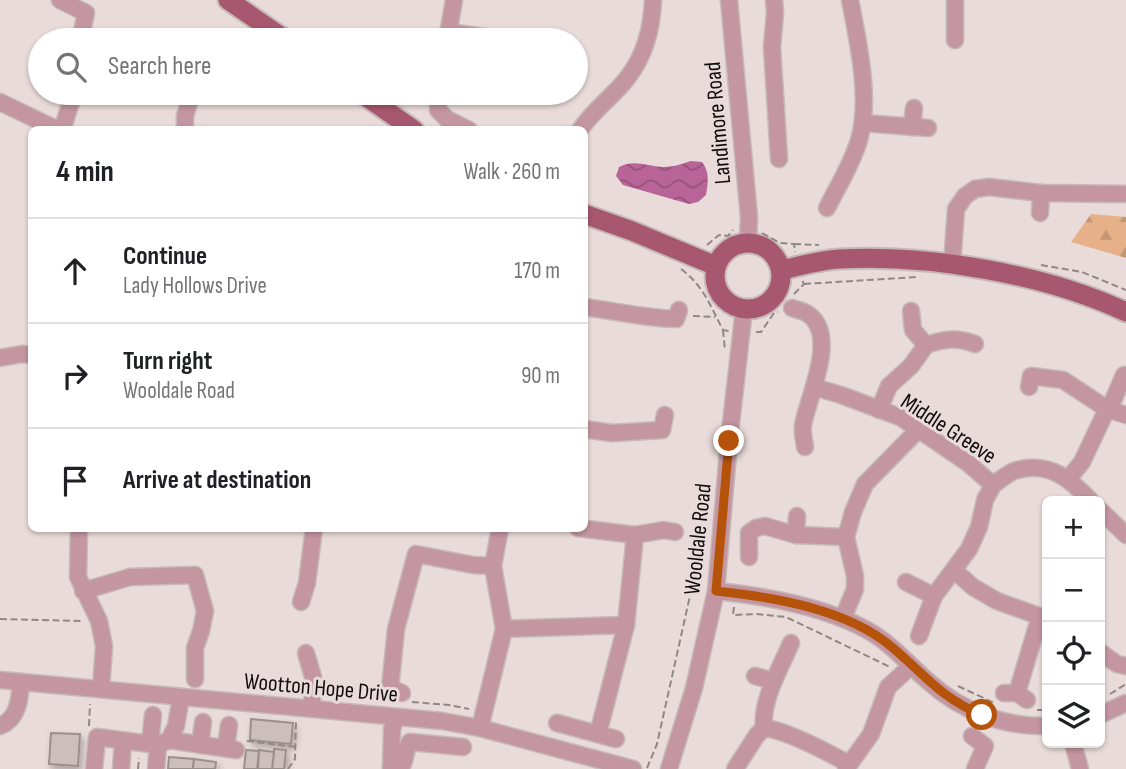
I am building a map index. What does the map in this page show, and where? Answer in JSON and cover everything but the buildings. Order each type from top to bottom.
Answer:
[{"type":"main road","points":[[228,0],[269,28]]},
{"type":"main road","points":[[376,105],[403,126]]},
{"type":"main road","points":[[589,217],[632,231],[708,264],[723,299],[744,309],[757,309],[768,303],[781,283],[793,274],[836,259],[882,258],[953,265],[1040,281],[1126,312]]},
{"type":"main road","points":[[708,264],[748,235],[770,250],[793,274]]},
{"type":"street","points":[[60,0],[89,7],[83,28]]},
{"type":"street","points":[[449,28],[454,0]]},
{"type":"street","points":[[584,126],[628,77],[641,56],[649,34],[653,0]]},
{"type":"street","name":"Landimore Road","points":[[729,0],[748,235]]},
{"type":"street","points":[[774,0],[772,47],[779,159]]},
{"type":"street","points":[[827,208],[853,158],[863,123],[859,43],[850,0]]},
{"type":"street","points":[[955,0],[955,40]]},
{"type":"street","points":[[0,102],[51,126]]},
{"type":"street","points":[[62,126],[69,105]]},
{"type":"street","points":[[185,126],[188,105]]},
{"type":"street","points":[[438,105],[438,110],[447,119],[461,126]]},
{"type":"street","points":[[863,123],[920,128],[914,108]]},
{"type":"street","points":[[953,265],[956,209],[965,196],[975,190],[989,187],[1041,193],[1126,194]]},
{"type":"street","points":[[1040,213],[1041,193]]},
{"type":"street","points":[[788,304],[807,313],[817,323],[821,337],[819,368],[803,425],[804,447]]},
{"type":"street","points":[[588,307],[621,311],[649,318],[676,319],[679,310]]},
{"type":"street","name":"Wooldale Road","points":[[669,769],[694,688],[716,591],[744,309]]},
{"type":"street","points":[[911,311],[913,330],[926,345],[943,339],[958,338],[975,344]]},
{"type":"street","name":"Middle Greeve","points":[[879,410],[889,386],[911,366],[926,345]]},
{"type":"street","points":[[0,358],[28,355]]},
{"type":"street","points":[[1086,496],[1069,478],[1082,462],[1124,375]]},
{"type":"street","points":[[1029,387],[1031,376],[1063,380],[1108,409],[1126,415]]},
{"type":"street","name":"Middle Greeve","points":[[814,387],[900,417],[969,464],[993,485]]},
{"type":"street","points":[[588,430],[612,433],[667,427]]},
{"type":"street","points":[[843,618],[855,589],[855,576],[846,537],[864,484],[918,430]]},
{"type":"street","name":"Middle Greeve","points":[[919,636],[934,596],[969,549],[979,527],[985,500],[993,485],[1016,470],[1042,468],[1069,478]]},
{"type":"street","points":[[1105,515],[1126,535]]},
{"type":"street","points":[[796,535],[797,516]]},
{"type":"street","points":[[749,557],[749,533],[756,527],[765,526],[796,535],[846,537]]},
{"type":"street","points":[[588,529],[643,534],[664,530],[675,532]]},
{"type":"street","points":[[79,532],[78,577],[99,621],[104,646],[101,689]]},
{"type":"street","points":[[301,602],[307,583],[313,532]]},
{"type":"street","points":[[480,728],[504,629],[493,566],[499,532]]},
{"type":"street","points":[[598,734],[626,625],[643,534]]},
{"type":"street","points":[[374,692],[396,691],[396,629],[416,554],[493,566]]},
{"type":"street","points":[[955,571],[973,587],[998,601],[1042,617]]},
{"type":"street","points":[[83,591],[130,577],[195,575],[205,611],[195,648],[195,679]]},
{"type":"street","points":[[906,582],[934,596]]},
{"type":"street","points":[[716,591],[810,607],[843,618],[870,631],[892,647],[907,671],[930,683],[959,705],[1009,722],[1042,725]]},
{"type":"street","points":[[1016,700],[1042,620]]},
{"type":"street","points":[[504,629],[626,625]]},
{"type":"street","points":[[764,728],[763,717],[791,643]]},
{"type":"street","points":[[304,707],[313,677],[306,653]]},
{"type":"street","points":[[1105,657],[1121,665]]},
{"type":"street","points":[[764,728],[775,729],[824,749],[848,767],[871,734],[888,687],[907,671]]},
{"type":"street","points":[[755,676],[777,676]]},
{"type":"street","name":"Wootton Hope Drive","points":[[0,680],[442,721],[480,728],[634,769]]},
{"type":"street","points":[[0,726],[11,719],[20,701],[22,682]]},
{"type":"street","points":[[159,743],[176,726],[181,697]]},
{"type":"street","points":[[1105,713],[1126,703]]},
{"type":"street","points":[[153,715],[159,743],[156,769]]},
{"type":"street","points":[[396,717],[391,769],[400,769],[404,765],[410,741],[463,747]]},
{"type":"street","points":[[200,745],[203,722]]},
{"type":"street","points":[[557,723],[616,739]]},
{"type":"street","points":[[94,769],[97,737],[231,749],[229,724]]},
{"type":"street","points":[[735,769],[764,728]]},
{"type":"street","points":[[972,736],[985,746],[975,769]]},
{"type":"street","points":[[121,769],[123,741]]},
{"type":"street","points":[[1074,748],[1080,769]]},
{"type":"path","points":[[708,264],[704,246],[719,235],[729,236],[736,227],[748,235],[757,226],[763,235],[773,240],[794,244],[788,304],[774,313]]},
{"type":"path","points":[[674,264],[691,276],[705,292],[716,317],[694,317],[679,310]]},
{"type":"path","points":[[1036,264],[1082,272],[1126,290]]},
{"type":"path","points":[[793,274],[927,276]]},
{"type":"path","points":[[647,769],[657,744],[709,510]]},
{"type":"path","points":[[734,593],[733,615],[786,617],[894,668],[907,671]]},
{"type":"path","points":[[0,619],[99,621]]},
{"type":"path","points":[[954,684],[1042,708]]},
{"type":"path","points":[[1108,696],[1126,684]]},
{"type":"path","points":[[288,769],[295,759],[304,707]]},
{"type":"path","points":[[231,749],[245,741],[296,747]]},
{"type":"green space","points":[[1091,214],[1126,217],[1126,258],[1071,242]]},
{"type":"water","points":[[691,161],[702,162],[708,182],[706,195],[698,202],[689,204],[623,185],[616,176],[619,167],[630,163],[667,167]]},
{"type":"route","points":[[729,441],[716,591],[810,607],[843,618],[870,631],[892,647],[930,683],[959,705],[982,715]]}]
